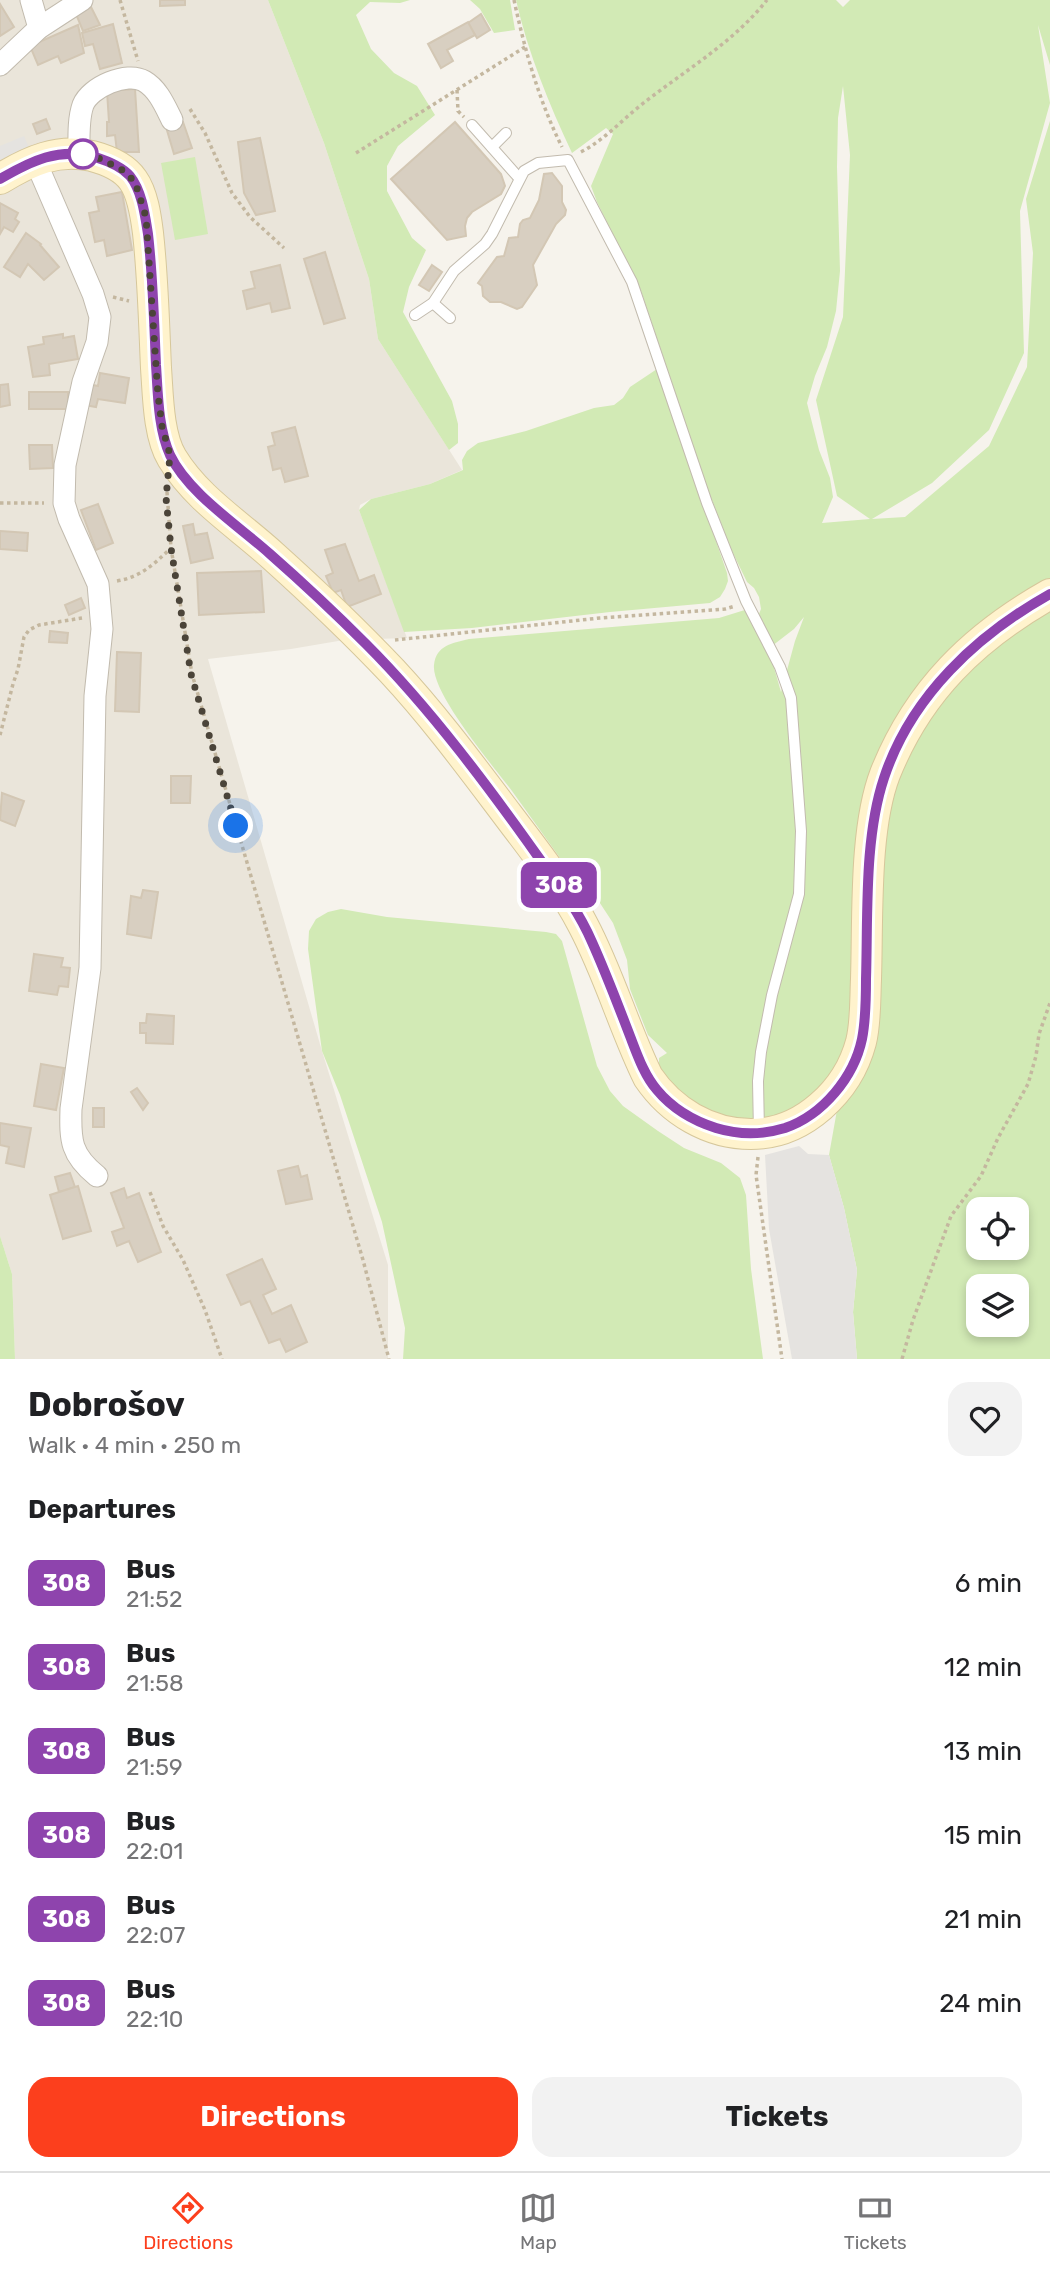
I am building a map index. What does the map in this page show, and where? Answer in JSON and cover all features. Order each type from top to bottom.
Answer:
[{"type":"street","points":[[31,0],[39,28]]},
{"type":"street","points":[[0,65],[72,1]]},
{"type":"street","points":[[79,153],[82,107],[96,89],[110,83],[125,79],[142,80],[156,92],[172,120]]},
{"type":"street","points":[[0,179],[35,160],[56,154],[79,153],[114,164],[135,182],[146,217],[158,395],[162,426],[170,455],[200,494],[272,556],[366,644],[426,711],[535,851],[573,907],[591,940],[639,1059],[658,1091],[692,1119],[709,1126],[729,1132],[759,1134],[784,1128],[813,1113],[844,1081],[854,1063],[861,1041],[865,1008],[871,850],[875,812],[885,775],[914,716],[960,658],[1014,614],[1050,594]]},
{"type":"street","points":[[35,160],[93,294],[100,317],[97,342],[83,382],[65,465],[64,503],[98,584],[102,629],[93,741],[90,968],[71,1109],[72,1144],[77,1156],[97,1176]]},
{"type":"lane","points":[[472,125],[519,178]]},
{"type":"lane","points":[[492,147],[506,133]]},
{"type":"lane","points":[[415,315],[433,303],[454,271],[485,244],[524,171],[538,163],[568,160],[632,282],[707,503],[746,601],[780,667],[791,698],[801,831],[799,894],[772,995],[761,1052],[758,1081],[759,1134]]},
{"type":"lane","points":[[433,303],[450,318]]},
{"type":"path","points":[[120,0],[142,80]]},
{"type":"path","points":[[514,0],[525,47],[549,121],[568,160],[597,144],[640,106],[728,39],[753,18],[767,0]]},
{"type":"path","points":[[356,153],[525,47]]},
{"type":"path","points":[[457,90],[458,111],[472,125]]},
{"type":"path","points":[[186,103],[205,133],[232,193],[250,217],[284,248]]},
{"type":"path","points":[[93,294],[137,303],[153,315]]},
{"type":"path","points":[[170,455],[166,498],[191,674],[359,1246],[389,1359]]},
{"type":"path","points":[[0,503],[64,503]]},
{"type":"path","points":[[98,584],[133,579],[152,567],[171,548]]},
{"type":"path","points":[[366,644],[600,618],[725,609],[746,601]]},
{"type":"path","points":[[0,735],[24,637],[29,630],[39,625],[101,612]]},
{"type":"path","points":[[902,1359],[913,1320],[951,1216],[981,1176],[998,1138],[1028,1084],[1037,1056],[1039,1034],[1050,1003]]},
{"type":"path","points":[[759,1134],[756,1175],[782,1359]]},
{"type":"path","points":[[150,1192],[163,1226],[183,1260],[205,1310],[222,1359]]},
{"type":"shaded area","points":[[0,0],[268,0],[324,143],[369,279],[378,339],[462,470],[430,484],[371,499],[360,505],[359,510],[407,638],[344,640],[208,659],[322,1051],[388,1265],[388,1359],[15,1359],[12,1274],[0,1236]]},
{"type":"shaded area","points":[[24,136],[30,150],[0,162],[0,146]]},
{"type":"shaded area","points":[[799,1146],[808,1154],[829,1155],[844,1208],[857,1270],[853,1312],[857,1359],[792,1359],[769,1229],[765,1155]]},
{"type":"green space","points":[[268,0],[410,0],[400,3],[370,2],[356,15],[371,49],[394,73],[417,86],[435,115],[398,146],[387,166],[387,191],[412,238],[426,250],[409,287],[403,312],[452,401],[458,424],[458,443],[449,450],[378,339],[369,279],[324,143]]},
{"type":"green space","points":[[470,0],[510,0],[515,30],[494,33],[480,9]]},
{"type":"green space","points":[[516,0],[836,0],[843,7],[850,0],[1050,0],[1050,65],[1038,25],[1050,103],[1020,211],[1024,353],[989,430],[932,483],[872,519],[905,517],[989,446],[1027,367],[1033,253],[1026,199],[1050,121],[1050,581],[904,710],[843,1059],[821,1090],[780,1117],[731,1121],[698,1109],[659,1071],[659,1058],[667,1053],[648,1035],[630,989],[627,960],[613,923],[596,897],[578,883],[465,730],[442,693],[436,677],[434,665],[438,653],[446,646],[469,639],[719,618],[748,609],[771,657],[781,692],[804,617],[794,629],[772,646],[759,614],[759,597],[747,582],[731,549],[708,490],[641,291],[591,186],[613,134],[606,128],[572,153],[540,78]],"holes":[[[843,86],[850,155],[843,317],[816,400],[837,496],[870,519],[822,523],[833,497],[830,478],[819,450],[807,403],[827,347],[836,311],[840,271],[838,118]]]},
{"type":"green space","points":[[195,157],[208,234],[175,240],[161,163]]},
{"type":"green space","points":[[657,369],[727,573],[728,581],[720,597],[710,603],[472,628],[404,632],[359,510],[371,499],[430,484],[463,470],[462,460],[467,451],[478,443],[526,431],[594,408],[614,405],[630,387]]},
{"type":"green space","points":[[1050,607],[1050,1359],[857,1359],[853,1312],[857,1270],[829,1155],[896,779],[924,722],[969,666]]},
{"type":"green space","points":[[341,909],[387,917],[556,934],[562,941],[597,1066],[610,1091],[623,1106],[658,1131],[684,1148],[721,1163],[740,1178],[746,1195],[751,1269],[763,1359],[403,1359],[405,1328],[382,1222],[340,1095],[322,1051],[308,949],[309,931],[316,919]]},
{"type":"green space","points":[[0,1236],[12,1274],[15,1359],[0,1359]]},
{"type":"building","points":[[160,0],[185,0],[185,5],[160,6]]},
{"type":"building","points":[[0,4],[14,27],[0,36]]},
{"type":"building","points":[[91,7],[100,25],[83,31],[76,14]]},
{"type":"building","points":[[481,14],[490,30],[477,38],[468,23]]},
{"type":"building","points":[[468,22],[475,35],[447,50],[453,61],[441,68],[428,44]]},
{"type":"building","points":[[113,24],[122,63],[100,69],[93,44],[85,46],[82,33]]},
{"type":"building","points":[[78,25],[84,53],[61,63],[58,56],[38,65],[30,46]]},
{"type":"building","points":[[135,89],[139,152],[117,152],[115,135],[107,136],[107,91]]},
{"type":"building","points":[[46,119],[50,129],[37,134],[33,124]]},
{"type":"building","points":[[183,122],[192,148],[174,154],[166,127]]},
{"type":"building","points":[[455,122],[501,174],[505,186],[501,194],[467,218],[466,236],[447,240],[391,179]]},
{"type":"building","points":[[260,138],[275,211],[256,215],[244,193],[238,142]]},
{"type":"building","points":[[552,173],[562,186],[562,202],[566,210],[533,265],[537,285],[522,307],[517,309],[501,302],[490,302],[483,296],[482,286],[478,283],[497,257],[504,256],[509,238],[518,237],[520,224],[530,218],[539,200],[544,174]]},
{"type":"building","points":[[122,192],[132,250],[107,256],[104,240],[95,242],[89,213],[99,211],[96,197]]},
{"type":"building","points":[[0,203],[18,213],[15,219],[19,222],[13,232],[4,227],[0,234]]},
{"type":"building","points":[[26,233],[41,244],[59,267],[44,280],[28,264],[20,277],[4,267]]},
{"type":"building","points":[[325,252],[345,318],[324,324],[304,259]]},
{"type":"building","points":[[280,265],[290,308],[272,312],[270,303],[247,309],[243,291],[255,288],[251,272]]},
{"type":"building","points":[[432,265],[442,272],[429,291],[419,285]]},
{"type":"building","points":[[63,334],[63,338],[74,336],[78,359],[49,364],[50,375],[33,377],[28,347],[44,344],[43,337]]},
{"type":"building","points":[[100,373],[129,378],[125,403],[98,399],[96,407],[84,405],[88,384],[98,386]]},
{"type":"building","points":[[8,384],[10,405],[0,407],[0,385]]},
{"type":"building","points":[[29,392],[68,392],[68,409],[29,409]]},
{"type":"building","points":[[295,427],[308,476],[285,482],[281,468],[273,470],[268,447],[275,445],[272,433]]},
{"type":"building","points":[[29,445],[52,445],[53,468],[30,469]]},
{"type":"building","points":[[98,504],[113,543],[96,550],[81,510]]},
{"type":"building","points":[[193,524],[195,535],[207,533],[213,558],[191,563],[183,526]]},
{"type":"building","points":[[0,531],[28,533],[27,551],[0,549]]},
{"type":"building","points":[[345,544],[359,581],[374,575],[381,594],[347,607],[341,590],[333,593],[326,576],[333,573],[325,550]]},
{"type":"building","points":[[261,571],[264,612],[199,615],[197,573]]},
{"type":"building","points":[[81,598],[85,608],[69,615],[65,605]]},
{"type":"building","points":[[50,631],[68,633],[67,643],[49,642]]},
{"type":"building","points":[[117,652],[141,653],[139,712],[115,711]]},
{"type":"building","points":[[171,776],[191,776],[190,803],[171,803]]},
{"type":"building","points":[[2,793],[24,801],[15,826],[0,820]]},
{"type":"building","points":[[143,890],[158,892],[151,938],[127,934],[131,896],[141,898]]},
{"type":"building","points":[[34,954],[63,958],[61,967],[70,968],[68,987],[59,986],[57,995],[29,991]]},
{"type":"building","points":[[147,1014],[174,1016],[173,1044],[146,1043],[146,1033],[140,1033],[140,1023],[146,1023]]},
{"type":"building","points":[[41,1064],[64,1068],[56,1110],[34,1106]]},
{"type":"building","points":[[137,1088],[148,1103],[143,1110],[131,1092]]},
{"type":"building","points":[[93,1108],[104,1108],[104,1127],[93,1127]]},
{"type":"building","points":[[0,1123],[31,1128],[24,1167],[6,1163],[9,1147],[0,1145]]},
{"type":"building","points":[[298,1166],[301,1177],[307,1175],[312,1199],[286,1204],[278,1171]]},
{"type":"building","points":[[70,1173],[75,1187],[59,1192],[55,1177]]},
{"type":"building","points":[[78,1186],[91,1231],[63,1239],[50,1195]]},
{"type":"building","points":[[124,1188],[127,1198],[139,1193],[161,1252],[138,1262],[129,1241],[117,1246],[112,1232],[124,1228],[111,1193]]},
{"type":"building","points":[[262,1259],[276,1289],[263,1295],[272,1314],[291,1305],[307,1342],[286,1352],[280,1339],[269,1343],[250,1301],[241,1305],[227,1275]]},
{"type":"bus line","name":"308","points":[[0,179],[35,160],[56,154],[79,153],[114,164],[135,182],[146,217],[158,395],[162,426],[170,455],[200,494],[272,556],[366,644],[426,711],[535,851],[573,907],[591,940],[648,1077],[658,1091],[692,1119],[709,1126],[744,1134],[759,1134],[784,1128],[813,1113],[844,1081],[854,1063],[861,1041],[865,1008],[871,850],[875,812],[885,775],[914,716],[960,658],[1014,614],[1050,594]]},
{"type":"route","points":[[83,154],[79,153],[114,164],[135,182],[146,217],[158,395],[162,426],[170,455],[166,498],[171,548],[191,674],[236,826]]}]
